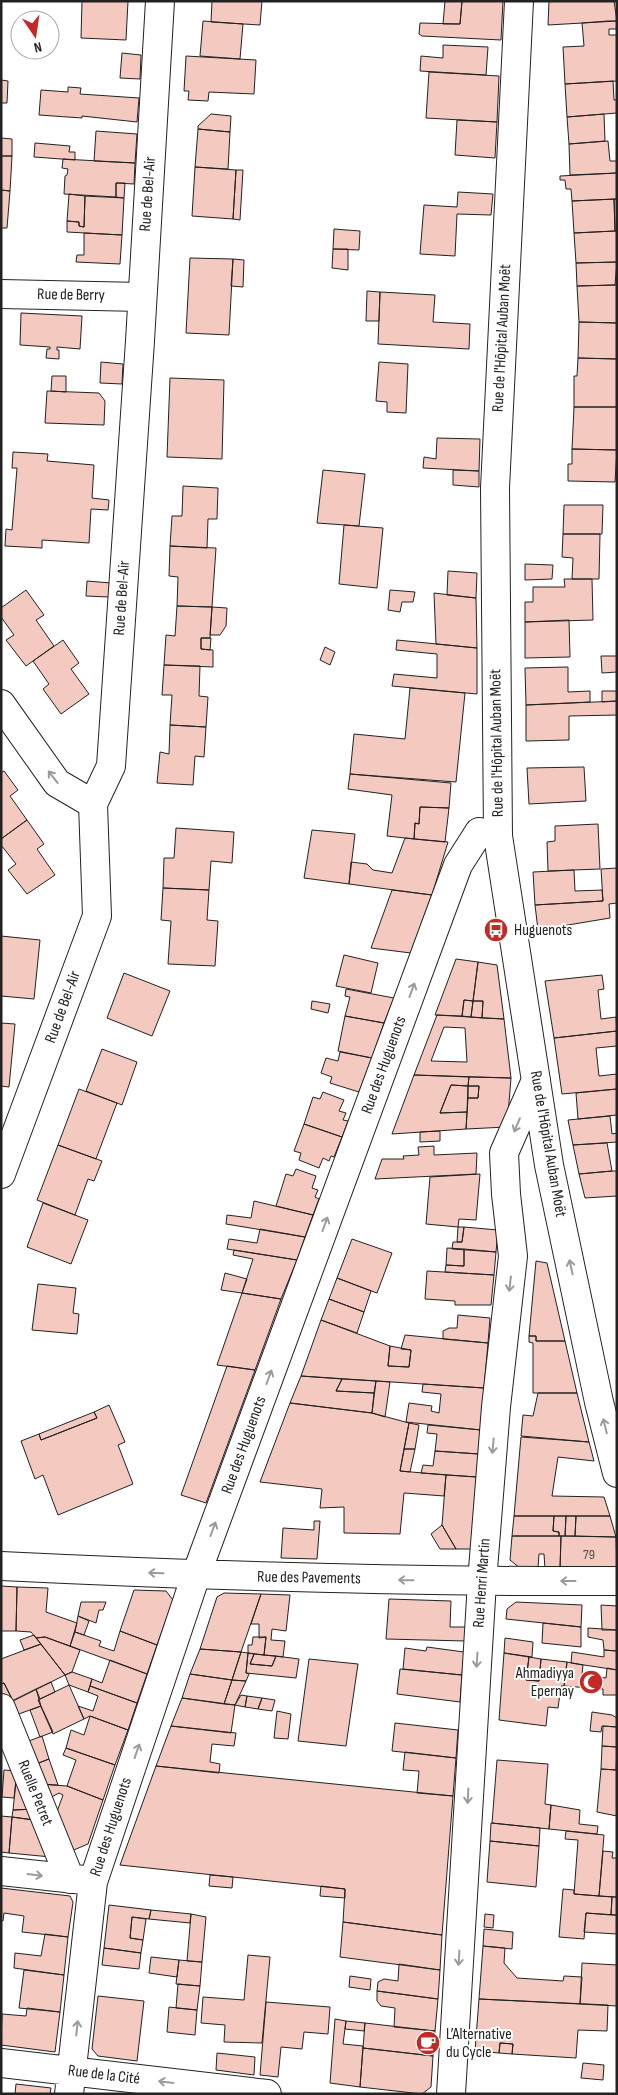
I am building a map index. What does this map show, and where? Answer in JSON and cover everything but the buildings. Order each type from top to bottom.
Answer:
[{"type":"street","name":"Rue de Bel-Air","points":[[1,1174],[97,916],[94,804],[110,766],[140,351],[160,1]]},
{"type":"street","name":"Rue de l'Hôpital Auban Moët","points":[[519,1],[495,488],[498,836],[550,1165],[599,1402],[617,1474]]},
{"type":"street","name":"Rue de Berry","points":[[1,294],[142,297]]},
{"type":"street","points":[[1,704],[57,783],[94,804]]},
{"type":"street","name":"Rue des Huguenots","points":[[70,2082],[81,1880],[196,1575],[458,865],[480,832],[498,836]]},
{"type":"street","name":"Rue Henri Martin","points":[[451,2094],[482,1582],[496,1407],[513,1256],[506,1194],[504,1153],[536,1080]]},
{"type":"street","name":"Rue des Pavements","points":[[4,1563],[196,1575],[482,1582],[617,1581]]},
{"type":"street","name":"Ruelle Petret","points":[[1,1708],[81,1880]]},
{"type":"street","points":[[1,1871],[81,1880]]},
{"type":"street","name":"Rue de la Cité","points":[[1,2063],[70,2082],[267,2094]]},
{"type":"place","name":"Huguenots","points":[[496,930]]},
{"type":"place","name":"Ahmadiyya Epernay","points":[[591,1682]]},
{"type":"place","name":"L’Alternative du Cycle","points":[[428,2043]]}]
